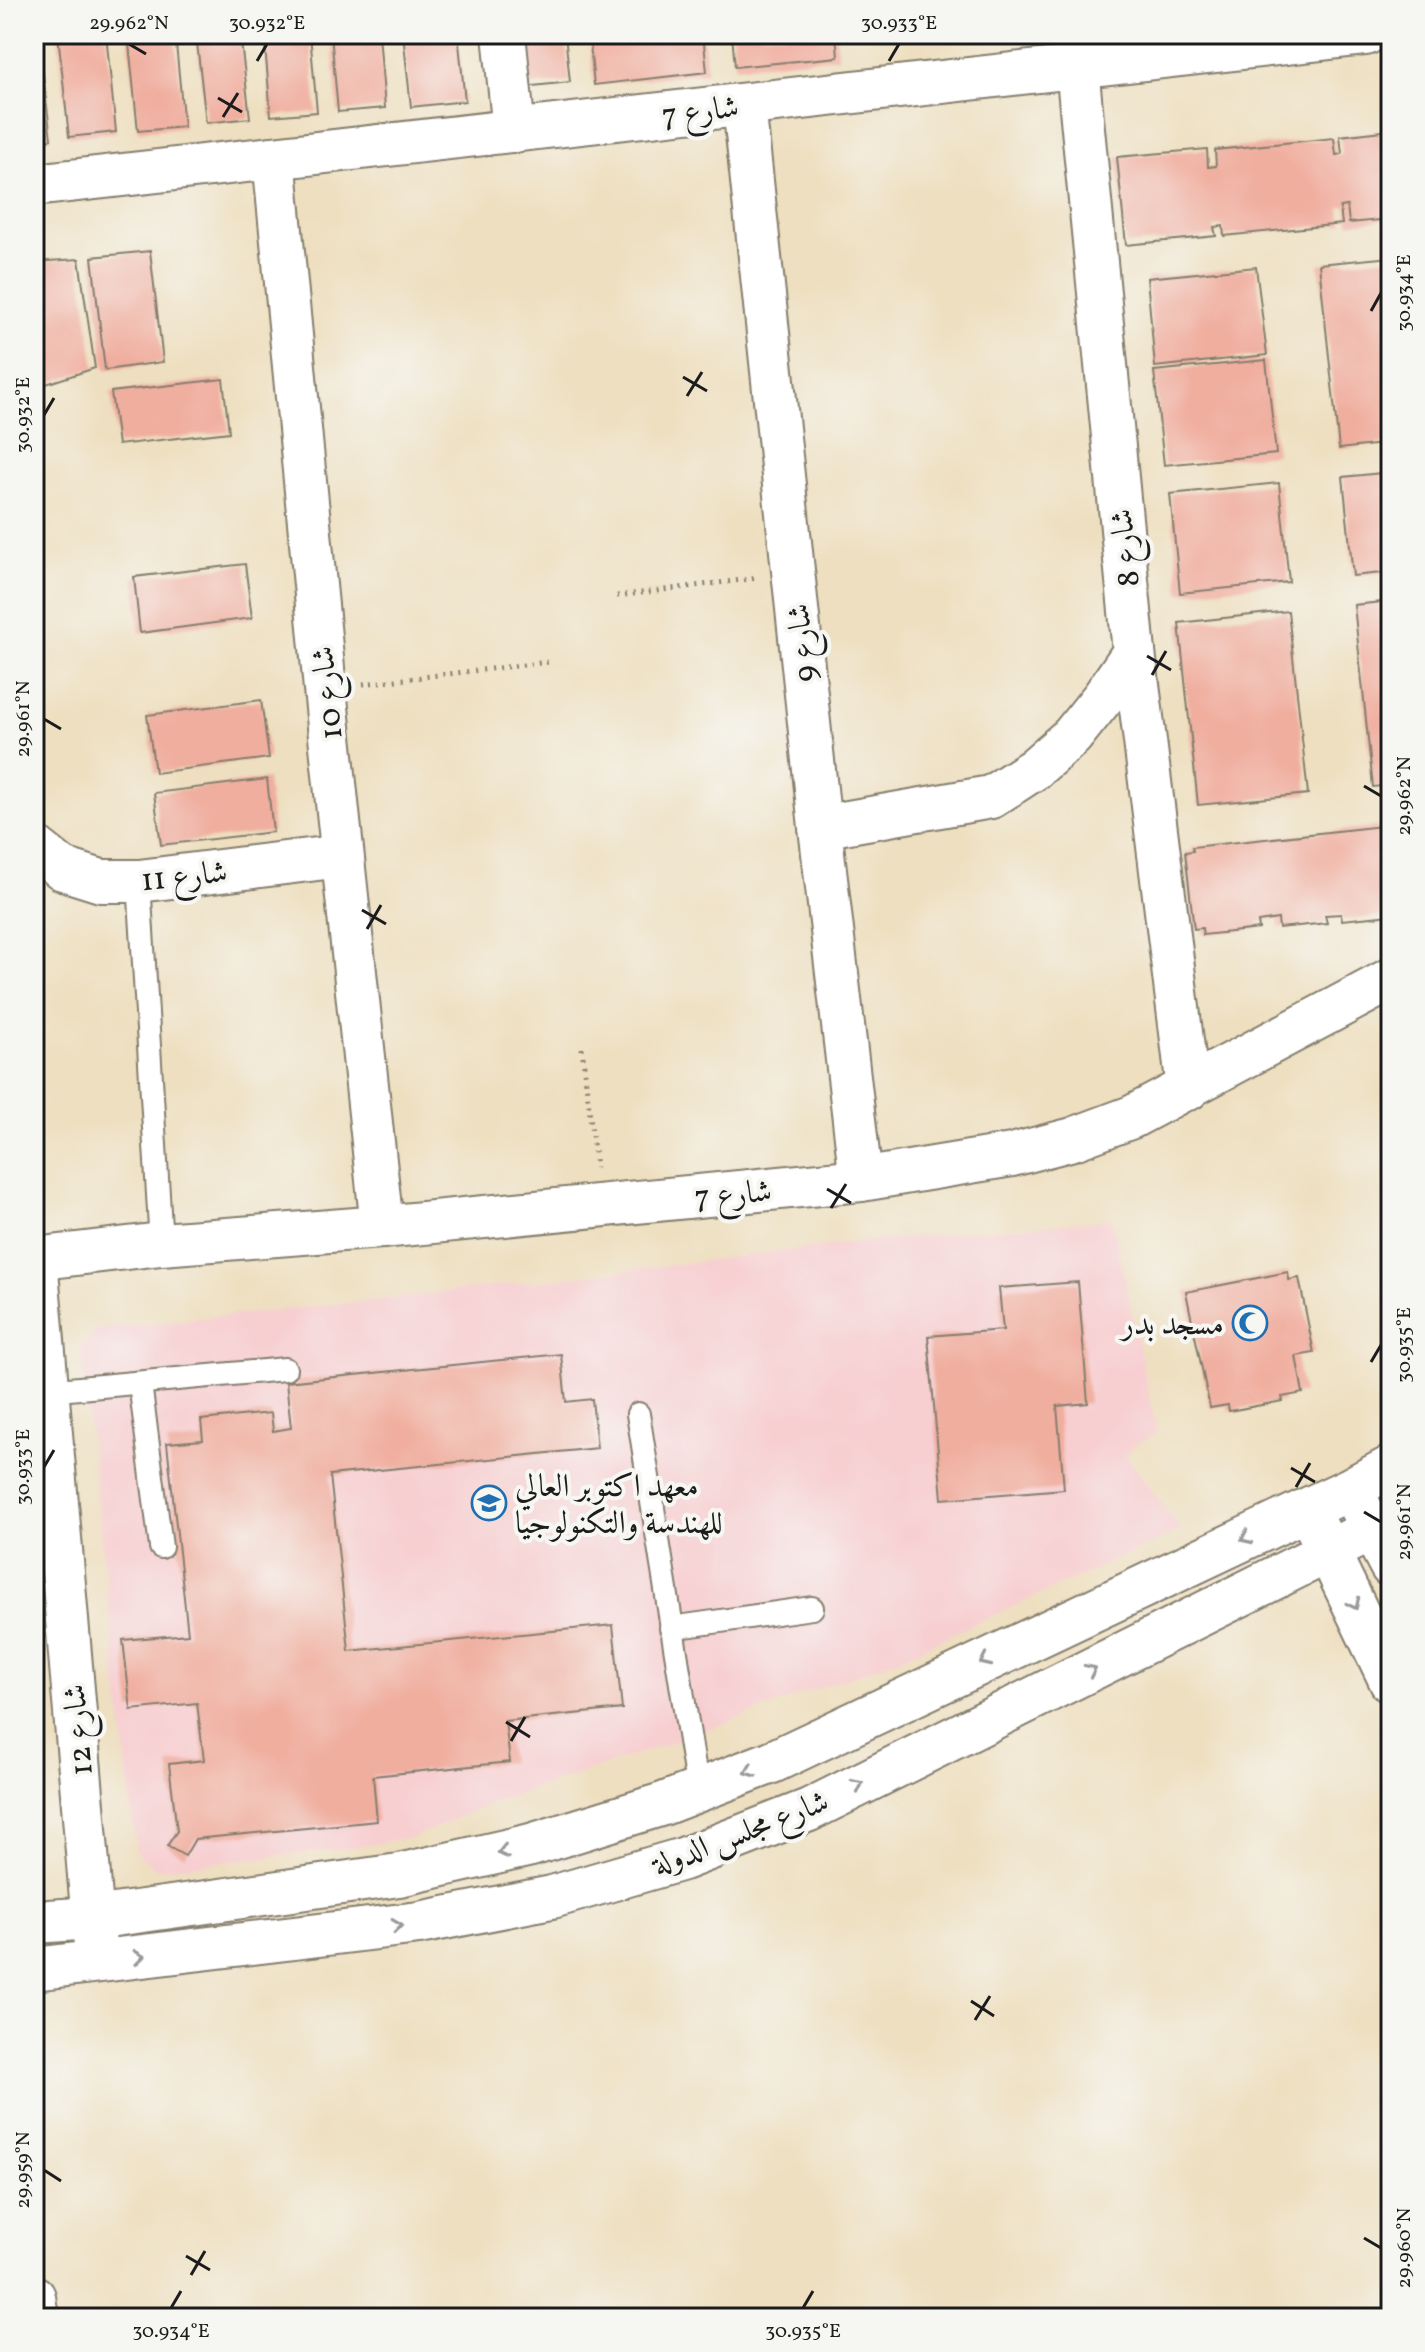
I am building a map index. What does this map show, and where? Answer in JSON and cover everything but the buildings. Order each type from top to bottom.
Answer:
[{"type":"street","points":[[504,34],[514,131]]},
{"type":"street","name":"شارع 7","points":[[34,185],[1366,34]]},
{"type":"street","name":"شارع 8","points":[[1077,67],[1134,652],[1188,1089]]},
{"type":"street","name":"شارع 9","points":[[744,105],[820,827],[861,1180]]},
{"type":"street","name":"شارع 10","points":[[274,158],[325,689],[382,1227]]},
{"type":"street","points":[[820,827],[991,797],[1034,769],[1072,736],[1134,652]]},
{"type":"street","name":"شارع 11","points":[[34,846],[63,869],[101,881],[139,881],[342,856]]},
{"type":"street","name":"شارع 7","points":[[35,1259],[161,1244],[382,1227],[861,1180],[1012,1155],[1073,1139],[1132,1117],[1391,979]]},
{"type":"street","name":"شارع 12","points":[[35,1259],[97,1963]]},
{"type":"street","name":"شارع مجلس الدولة","points":[[34,1922],[93,1918],[399,1875],[531,1845],[663,1804],[772,1762],[1391,1467]]},
{"type":"street","points":[[1350,1489],[1382,1525],[1391,1566]]},
{"type":"street","points":[[1307,1509],[1391,1682]]},
{"type":"street","name":"شارع مجلس الدولة","points":[[34,1969],[419,1923],[552,1897],[683,1859],[809,1810],[1382,1525]]},
{"type":"street","points":[[34,2297],[37,2318]]},
{"type":"lane","points":[[139,881],[161,1244]]},
{"type":"lane","points":[[47,1391],[285,1369]]},
{"type":"lane","points":[[140,1383],[161,1547]]},
{"type":"lane","points":[[638,1414],[698,1791]]},
{"type":"lane","points":[[671,1628],[812,1608]]},
{"type":"path","points":[[617,596],[793,573]]},
{"type":"path","points":[[325,689],[549,662]]},
{"type":"path","points":[[582,1048],[600,1205]]},
{"type":"shaded area","name":"معهد اكتوبر العالي للهندسة والتكنولوجيا","points":[[1112,1219],[1157,1433],[1125,1454],[1181,1530],[900,1658],[674,1742],[495,1802],[411,1838],[349,1848],[156,1869],[136,1852],[80,1348],[98,1329],[422,1295],[849,1243]]},
{"type":"place","name":"مسجد بدر","points":[[1250,1323]]},
{"type":"place","name":"معهد اكتوبر العالي للهندسة والتكنولوجيا","points":[[489,1503]]}]
